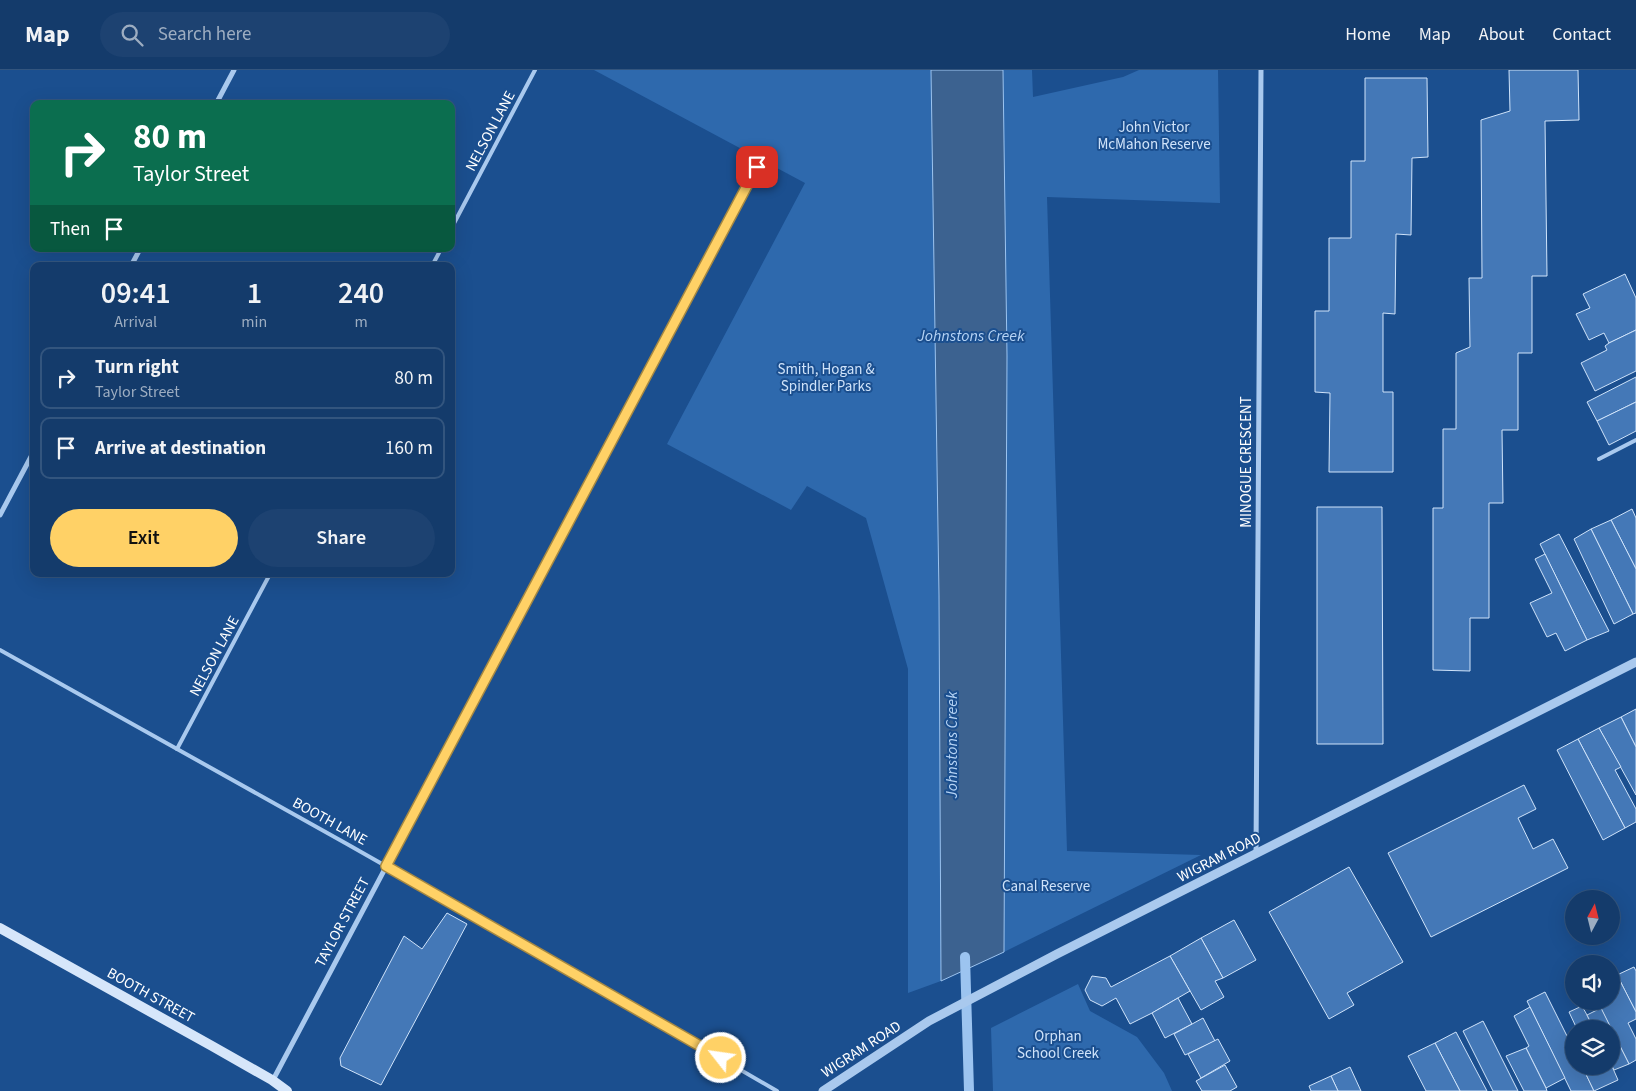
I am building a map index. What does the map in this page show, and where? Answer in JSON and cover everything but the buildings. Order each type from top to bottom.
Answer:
[{"type":"main road","name":"BOOTH STREET","points":[[0,928],[272,1080],[286,1091]]},
{"type":"street","points":[[218,100],[234,70]]},
{"type":"street","name":"MINOGUE CRESCENT","points":[[1256,854],[1261,70]]},
{"type":"street","name":"TAYLOR STREET","points":[[272,1080],[757,167]]},
{"type":"street","points":[[0,515],[30,459]]},
{"type":"street","name":"WIGRAM ROAD","points":[[823,1091],[929,1021],[1636,662]]},
{"type":"lane","name":"NELSON LANE","points":[[455,222],[535,70]]},
{"type":"lane","points":[[1599,459],[1636,440]]},
{"type":"lane","name":"NELSON LANE","points":[[178,748],[268,577]]},
{"type":"lane","name":"BOOTH LANE","points":[[0,650],[386,866],[777,1091]]},
{"type":"green space","name":"Smith, Hogan & Spindler Parks","points":[[594,70],[931,70],[939,596],[941,981],[908,993],[908,669],[866,518],[807,486],[791,510],[667,444],[805,183]]},
{"type":"green space","name":"Canal Reserve","points":[[1003,70],[1032,70],[1033,97],[1123,77],[1139,70],[1218,70],[1220,203],[1047,197],[1067,851],[1201,855],[1004,952],[1007,356]]},
{"type":"green space","name":"Orphan School Creek","points":[[1078,984],[1090,1011],[1137,1037],[1164,1073],[1172,1091],[993,1091],[991,1028]]},
{"type":"water","name":"Johnstons Creek","points":[[931,70],[1003,70],[1007,356],[1004,952],[941,981],[939,596]]},
{"type":"waterway","name":"Johnstons Creek","points":[[965,957],[969,1091]]},
{"type":"route","points":[[721,1058],[386,866],[757,167]]},
{"type":"park label","name":"John Victor McMahon Reserve","points":[[1154,136]]}]
